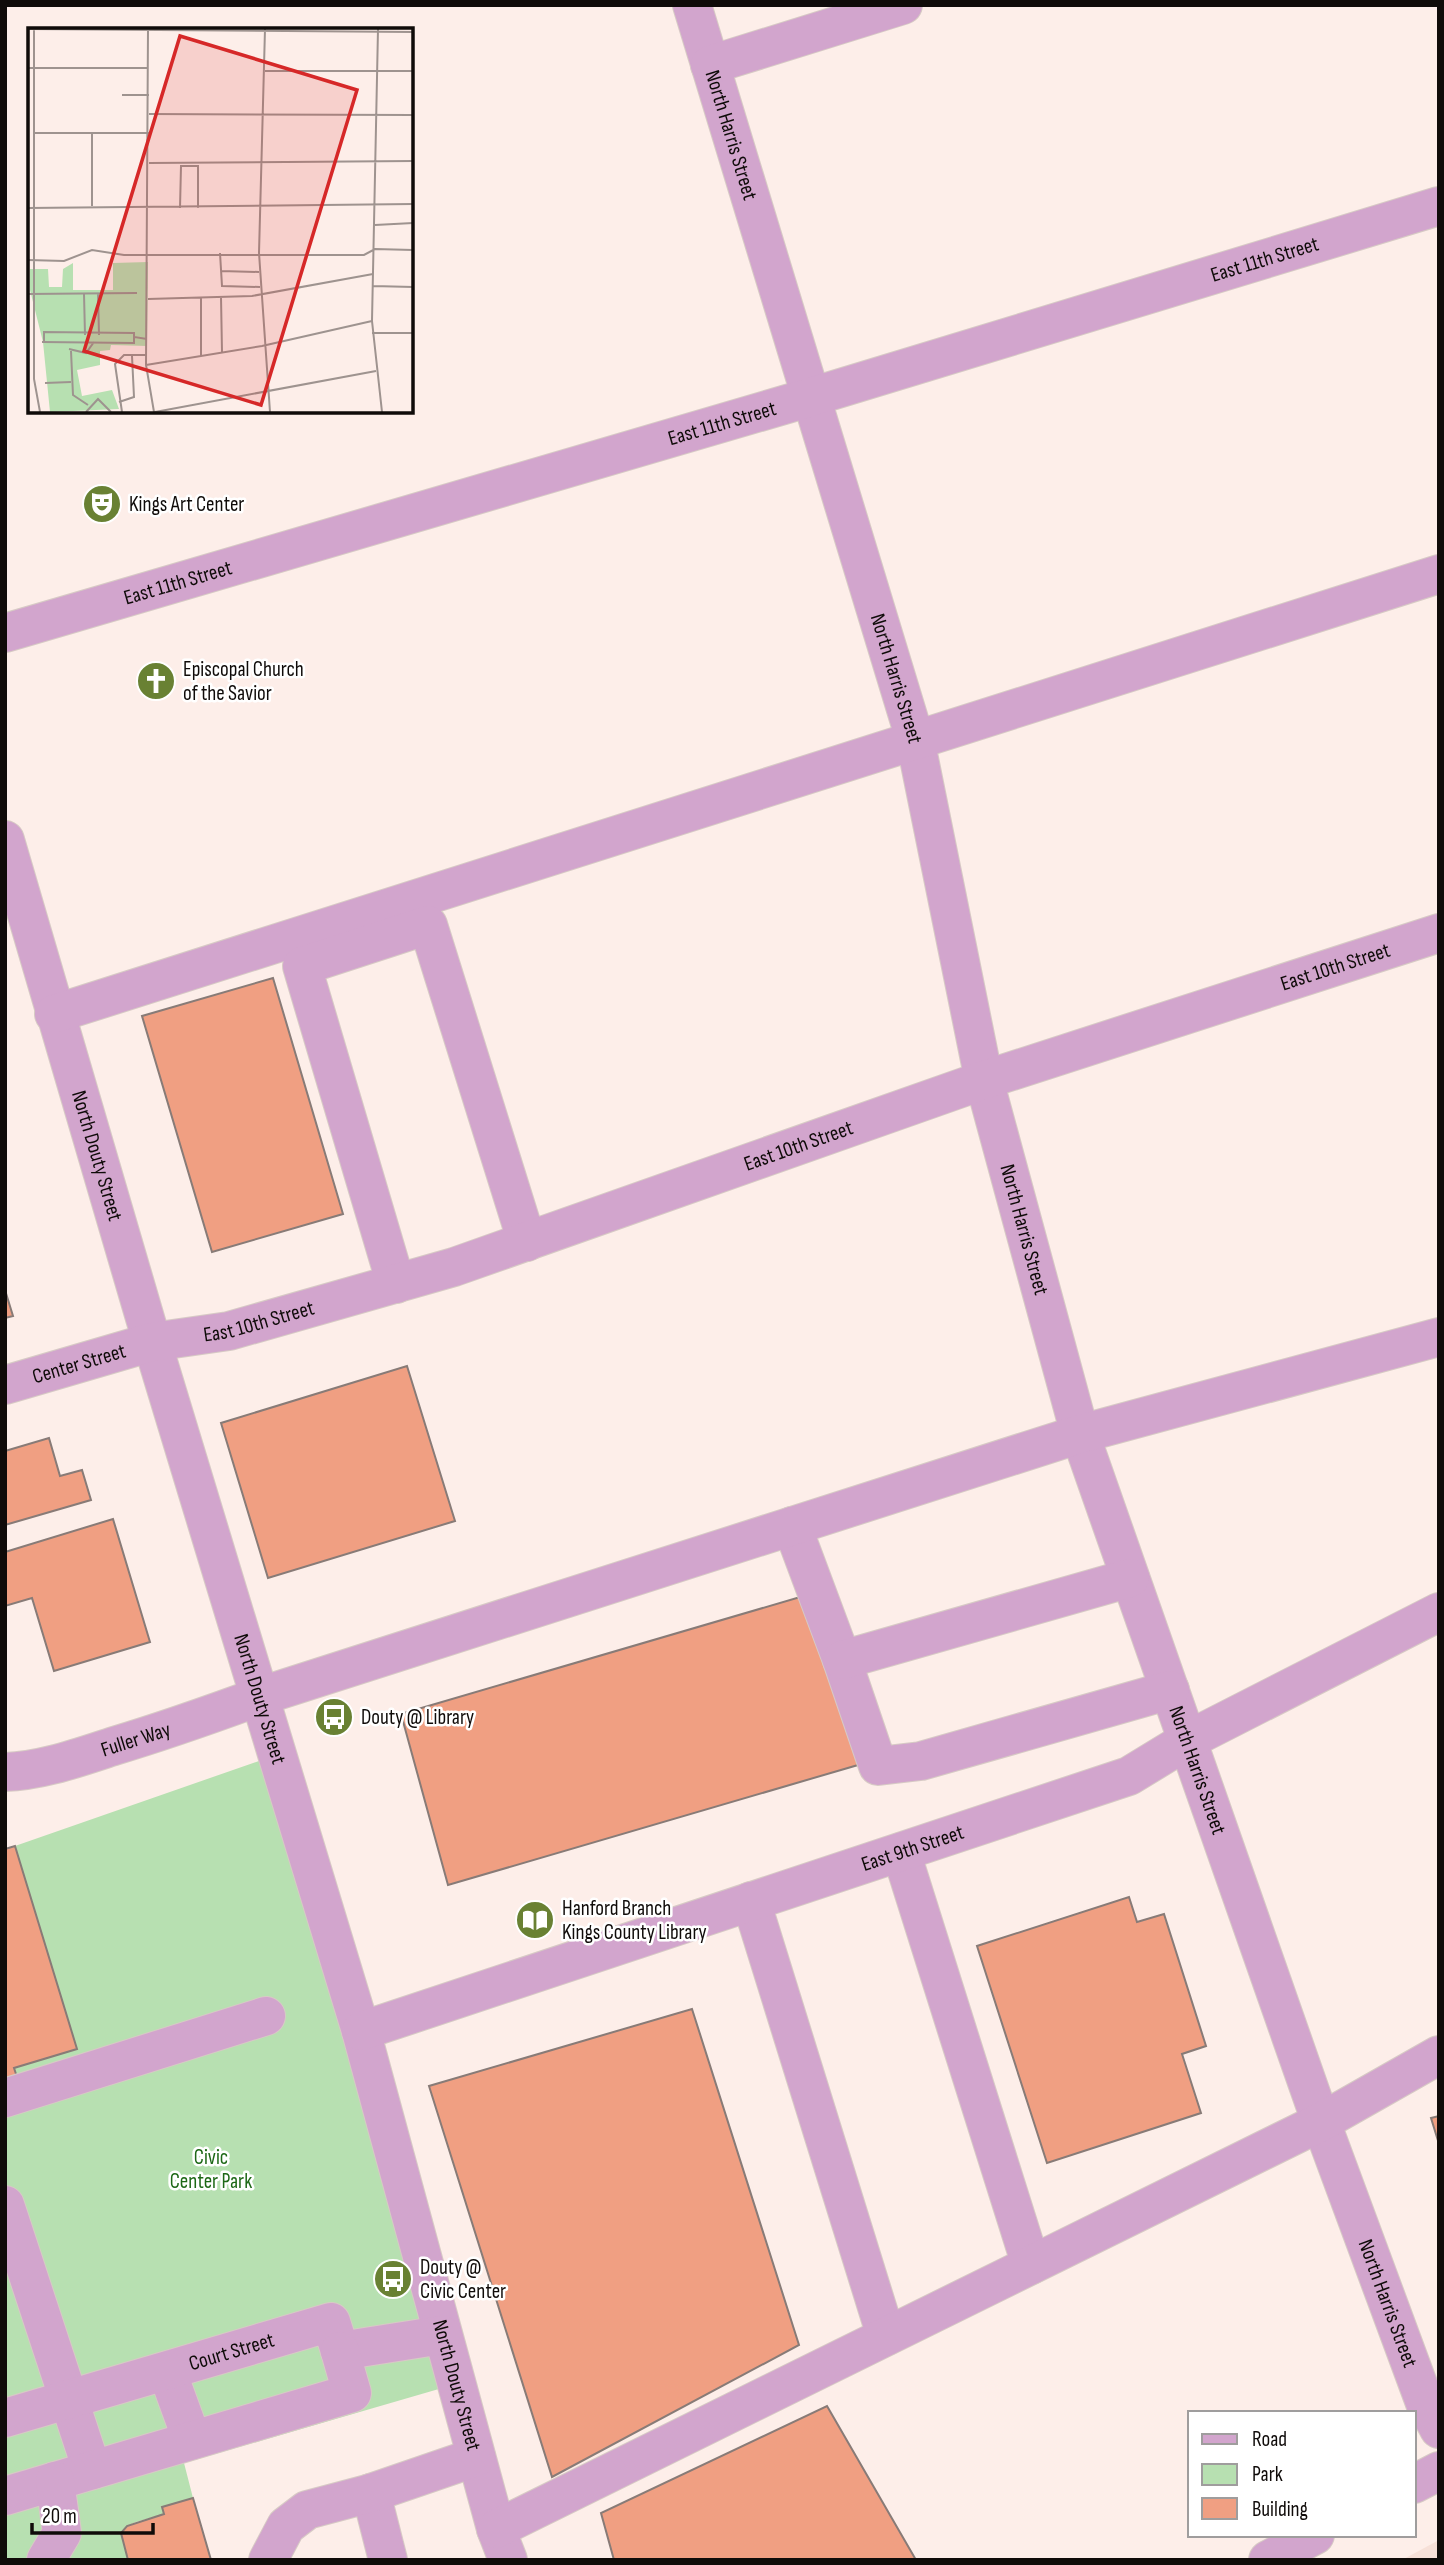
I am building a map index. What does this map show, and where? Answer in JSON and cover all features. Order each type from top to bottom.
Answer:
[{"type":"street","name":"North Harris Street","points":[[692,5],[915,740],[984,1080],[1080,1434],[1321,2122],[1425,2403],[1439,2429]]},
{"type":"street","points":[[710,65],[904,5]]},
{"type":"street","name":"East 11th Street","points":[[5,633],[811,397],[1439,206]]},
{"type":"street","points":[[54,1014],[1439,574]]},
{"type":"street","name":"North Douty Street","points":[[5,840],[152,1342],[361,2031],[442,2335],[502,2544]]},
{"type":"street","points":[[396,1284],[302,966],[428,925],[527,1242]]},
{"type":"street","name":"East 10th Street","points":[[152,1342],[229,1331],[454,1267],[984,1080],[1439,933]]},
{"type":"street","name":"Fuller Way","points":[[5,1772],[19,1772],[79,1758],[186,1724],[261,1696],[1080,1434],[1439,1337]]},
{"type":"street","name":"Center Street","points":[[5,1385],[152,1342]]},
{"type":"street","points":[[792,1526],[878,1766],[921,1761],[1170,1690]]},
{"type":"street","points":[[842,1660],[1130,1578]]},
{"type":"street","name":"East 9th Street","points":[[361,2031],[1129,1776],[1188,1740],[1439,1612]]},
{"type":"street","points":[[901,1852],[1031,2265]]},
{"type":"street","points":[[751,1901],[886,2336]]},
{"type":"street","points":[[5,2098],[266,2016]]},
{"type":"street","points":[[502,2544],[886,2336],[1321,2122],[1439,2054]]},
{"type":"street","points":[[5,2205],[92,2470]]},
{"type":"street","name":"Court Street","points":[[5,2418],[331,2322],[340,2351]]},
{"type":"street","points":[[5,2496],[352,2393],[340,2351],[442,2335]]},
{"type":"street","points":[[167,2371],[192,2440]]},
{"type":"street","points":[[268,2560],[286,2526],[307,2510],[371,2493],[477,2457]]},
{"type":"street","points":[[1416,2483],[1439,2471]]},
{"type":"street","points":[[46,2560],[62,2533],[55,2481]]},
{"type":"street","points":[[371,2493],[388,2560]]},
{"type":"street","points":[[1268,2560],[1311,2537]]},
{"type":"shaded area","points":[[1439,2540],[1439,2560],[1402,2560]]},
{"type":"green space","name":"Civic Center Park","points":[[276,1755],[456,2384],[184,2463],[193,2498],[163,2507],[164,2514],[127,2526],[121,2533],[128,2560],[5,2560],[5,2084],[14,2068],[77,2049],[15,1846]]},
{"type":"building","points":[[273,978],[343,1214],[212,1252],[142,1016]]},
{"type":"building","points":[[5,1290],[13,1316],[5,1318]]},
{"type":"building","points":[[407,1366],[455,1521],[268,1578],[221,1423]]},
{"type":"building","points":[[49,1438],[60,1476],[82,1470],[91,1500],[5,1525],[5,1451]]},
{"type":"building","points":[[113,1519],[150,1642],[54,1671],[32,1598],[5,1606],[5,1552]]},
{"type":"building","points":[[807,1595],[858,1765],[448,1885],[401,1714]]},
{"type":"building","points":[[15,1846],[77,2049],[14,2068],[18,2080],[5,2084],[5,1849]]},
{"type":"building","points":[[1129,1897],[1137,1922],[1164,1914],[1206,2046],[1182,2054],[1201,2113],[1047,2163],[977,1946]]},
{"type":"building","points":[[692,2009],[799,2345],[552,2477],[429,2086]]},
{"type":"building","points":[[1439,2116],[1439,2144],[1431,2118]]},
{"type":"building","points":[[827,2406],[916,2560],[614,2560],[601,2513]]},
{"type":"building","points":[[193,2498],[211,2560],[128,2560],[121,2533],[127,2526],[164,2514],[162,2507]]},
{"type":"place","name":"Kings Art Center","points":[[102,504]]},
{"type":"place","name":"Episcopal Church of the Savior","points":[[156,681]]},
{"type":"place","name":"Douty @ Library","points":[[334,1717]]},
{"type":"place","name":"Hanford Branch Kings County Library","points":[[535,1920]]},
{"type":"place","name":"Douty @ Civic Center","points":[[393,2279]]}]
